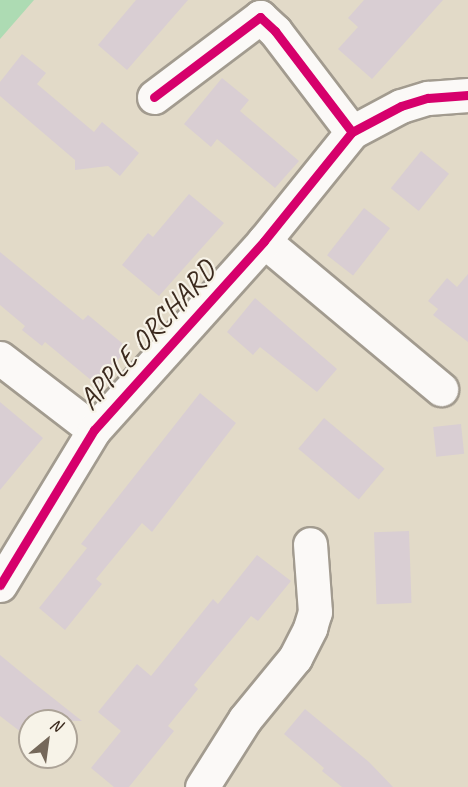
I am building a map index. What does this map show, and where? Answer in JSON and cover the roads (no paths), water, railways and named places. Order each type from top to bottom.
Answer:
[{"type":"street","points":[[154,97],[259,9],[352,132]]},
{"type":"street","name":"APPLE ORCHARD","points":[[0,585],[94,430],[264,241],[352,132],[401,106],[428,98],[468,95]]},
{"type":"street","points":[[264,241],[441,389]]},
{"type":"street","points":[[0,358],[94,430]]},
{"type":"street","points":[[202,787],[245,718],[295,658],[306,635],[315,612],[310,544]]}]
